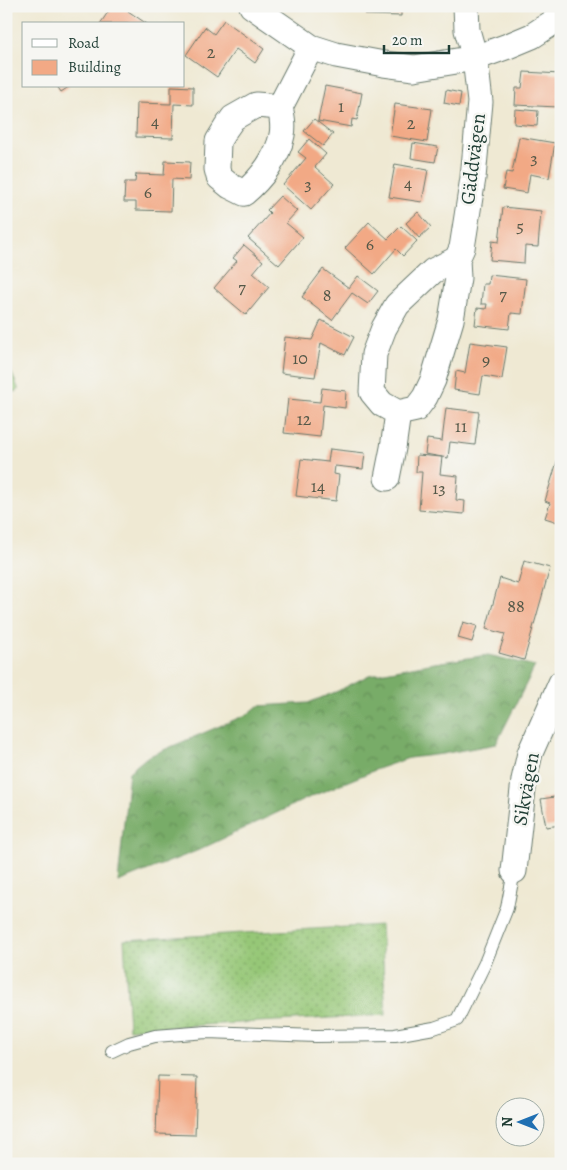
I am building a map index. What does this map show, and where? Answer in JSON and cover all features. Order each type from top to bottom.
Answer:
[{"type":"street","points":[[252,6],[311,47],[336,55],[414,68],[475,58],[532,36],[561,16]]},
{"type":"street","name":"Gäddvägen","points":[[398,413],[416,409],[425,397],[433,380],[451,320],[458,278],[457,260],[462,248],[473,178],[480,102],[475,58],[467,30],[466,6]]},
{"type":"street","points":[[280,107],[311,47]]},
{"type":"street","points":[[387,478],[394,448],[398,413],[382,404],[372,392],[374,354],[384,328],[397,305],[433,271],[457,260]]},
{"type":"street","name":"Sikvägen","points":[[514,871],[524,780],[530,753],[561,683]]},
{"type":"lane","points":[[112,1052],[129,1043],[155,1036],[207,1032],[316,1036],[395,1035],[434,1028],[457,1020],[485,963],[507,908],[514,871]]},
{"type":"green space","points":[[6,360],[19,390],[6,395]]},
{"type":"green space","points":[[488,655],[535,666],[496,744],[409,758],[380,768],[310,797],[199,850],[118,882],[129,772],[147,757],[248,714],[258,706],[308,703],[338,691],[369,675]]},
{"type":"green space","points":[[381,925],[386,1015],[129,1029],[124,940]]},
{"type":"building","points":[[112,6],[131,6],[128,11],[144,22],[101,22]]},
{"type":"building","points":[[366,6],[401,6],[401,16],[366,15]]},
{"type":"building","points":[[224,20],[264,49],[255,63],[236,49],[217,77],[186,55],[205,27],[214,34]]},
{"type":"building","points":[[524,72],[561,74],[558,107],[515,105],[516,88],[522,88]]},
{"type":"building","points":[[325,86],[362,93],[357,120],[352,119],[351,127],[318,121]]},
{"type":"building","points":[[193,87],[193,105],[174,104],[173,138],[136,137],[137,103],[171,104],[171,88]]},
{"type":"building","points":[[58,88],[67,88],[61,92]]},
{"type":"building","points":[[446,90],[461,93],[459,106],[444,103]]},
{"type":"building","points":[[395,104],[432,109],[427,142],[390,136]]},
{"type":"building","points":[[515,109],[538,111],[537,126],[514,124]]},
{"type":"building","points":[[314,119],[333,134],[323,146],[304,131]]},
{"type":"building","points":[[519,137],[555,143],[549,178],[530,174],[527,193],[503,189],[506,172],[512,173]]},
{"type":"building","points":[[309,139],[326,154],[315,167],[334,184],[311,210],[283,185],[306,158],[298,152]]},
{"type":"building","points":[[413,143],[438,147],[435,162],[411,158]]},
{"type":"building","points":[[165,161],[190,162],[189,180],[172,179],[171,211],[136,210],[136,202],[124,202],[125,182],[135,182],[136,174],[164,175]]},
{"type":"building","points":[[395,164],[428,170],[422,202],[389,197]]},
{"type":"building","points":[[280,196],[297,211],[286,223],[303,237],[279,265],[248,238],[270,213],[267,210]]},
{"type":"building","points":[[503,207],[541,211],[538,247],[525,246],[524,263],[490,260],[492,241],[499,242]]},
{"type":"building","points":[[418,212],[431,227],[419,238],[406,223]]},
{"type":"building","points":[[369,222],[388,239],[401,226],[417,241],[403,256],[396,249],[374,274],[345,248]]},
{"type":"building","points":[[244,245],[263,261],[253,273],[269,287],[246,315],[214,288],[237,261],[233,258]]},
{"type":"building","points":[[323,269],[349,288],[358,276],[378,291],[368,304],[352,293],[332,320],[302,297]]},
{"type":"building","points":[[489,275],[526,279],[522,314],[511,313],[509,329],[475,325],[477,308],[486,309],[487,304],[481,304],[483,284],[488,284]]},
{"type":"building","points":[[321,320],[354,337],[345,355],[321,343],[315,377],[281,373],[285,337],[312,340]]},
{"type":"building","points":[[470,342],[507,347],[502,379],[483,376],[480,394],[454,390],[456,371],[465,373]]},
{"type":"building","points":[[322,388],[346,391],[345,408],[323,405],[320,437],[284,433],[288,399],[320,402]]},
{"type":"building","points":[[446,408],[479,412],[475,445],[450,442],[448,458],[425,454],[427,439],[442,441]]},
{"type":"building","points":[[330,449],[365,453],[363,469],[335,466],[334,474],[339,475],[336,501],[296,496],[301,459],[328,462]]},
{"type":"building","points":[[417,455],[442,457],[440,474],[458,476],[456,500],[465,501],[464,514],[419,510],[422,472],[416,472]]},
{"type":"building","points":[[559,455],[561,455],[561,523],[545,518],[550,503],[545,501]]},
{"type":"building","points":[[524,561],[550,568],[524,660],[499,653],[505,634],[486,629],[500,578],[518,584]]},
{"type":"building","points":[[463,622],[477,626],[472,642],[458,638]]},
{"type":"building","points":[[561,796],[561,825],[546,827],[541,799]]},
{"type":"building","points":[[158,1076],[197,1077],[195,1135],[156,1134]]}]
